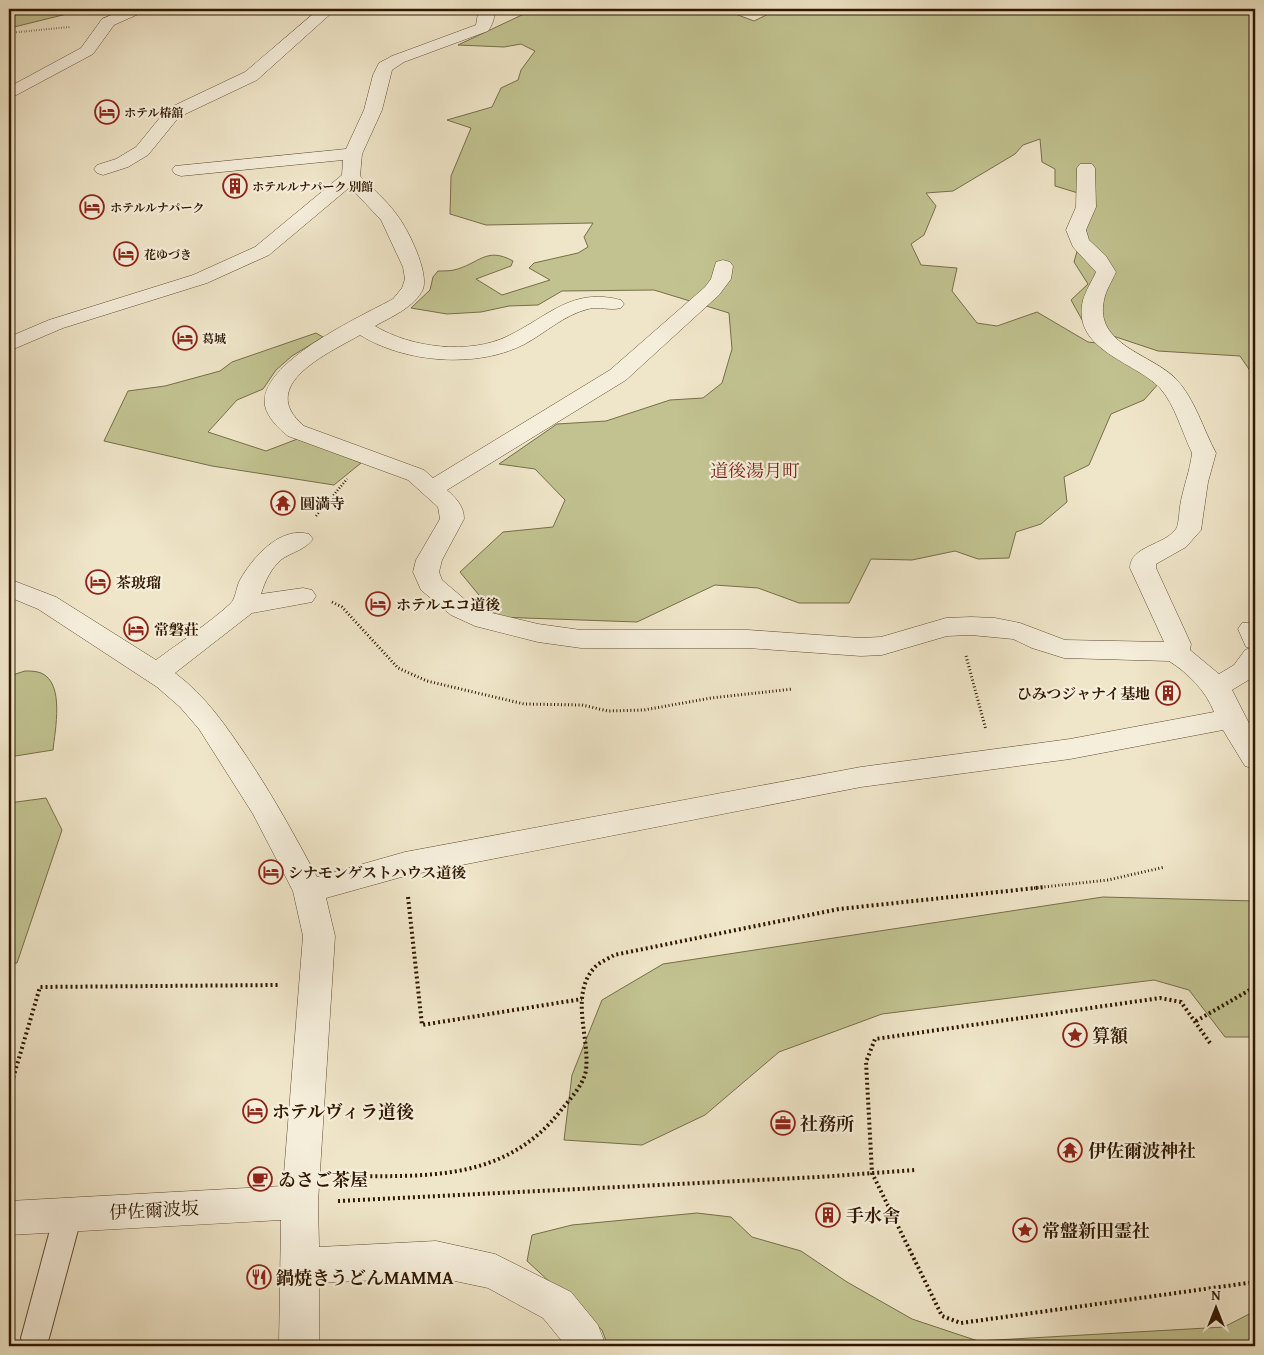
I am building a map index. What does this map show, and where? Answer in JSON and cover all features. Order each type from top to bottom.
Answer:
[{"type":"street","points":[[9,94],[87,51],[105,25],[138,9]]},
{"type":"street","points":[[103,169],[122,163],[142,151],[173,113],[251,76],[328,9]]},
{"type":"street","points":[[9,345],[56,324],[200,279],[262,251],[352,165],[373,110],[381,75],[385,67],[398,59],[482,28],[486,20],[486,12],[483,9]]},
{"type":"street","points":[[181,170],[352,165]]},
{"type":"street","points":[[352,165],[390,218],[414,267],[415,279],[412,290],[400,303],[303,359],[290,371],[276,396],[275,410],[284,423],[296,431],[416,475],[448,504],[452,512],[452,519],[429,560],[426,572],[430,584],[460,610],[484,620],[538,634],[581,640],[748,640],[861,647],[882,646],[923,633],[957,627],[995,627],[1020,632],[1041,642],[1064,649],[1158,650],[1176,653],[1189,661],[1215,687],[1223,698],[1231,718],[1255,759]]},
{"type":"street","points":[[1086,168],[1086,207],[1076,230],[1079,243],[1098,260],[1106,272],[1093,302],[1093,314],[1099,334],[1122,354],[1163,379],[1169,385],[1204,452],[1203,462],[1196,482],[1189,530],[1177,542],[1147,558],[1143,563],[1143,568],[1178,644],[1176,653]]},
{"type":"street","points":[[432,489],[618,375],[712,291],[721,278],[723,266]]},
{"type":"street","points":[[359,326],[388,342],[410,347],[435,351],[479,351],[502,347],[525,336],[583,302],[605,301],[614,304]]},
{"type":"street","points":[[243,607],[252,582],[262,567],[273,554],[300,539]]},
{"type":"street","points":[[9,587],[47,603],[157,673],[190,700],[210,722],[266,810],[309,891],[319,936],[301,1190],[299,1346]]},
{"type":"street","points":[[157,673],[243,607],[273,599],[303,596]]},
{"type":"street","points":[[1215,687],[1242,674],[1254,661],[1255,656]]},
{"type":"street","points":[[309,891],[405,864],[861,778],[1070,749],[1231,718]]},
{"type":"street","name":"伊佐爾波坂","points":[[9,1218],[68,1215],[301,1190]]},
{"type":"street","points":[[301,1266],[436,1259],[494,1272],[557,1305],[584,1338],[586,1346]]},
{"type":"lane","points":[[35,1338],[68,1215]]},
{"type":"path","points":[[9,34],[105,25]]},
{"type":"path","points":[[300,539],[332,493],[352,474]]},
{"type":"path","points":[[303,596],[326,600],[342,607],[398,668],[427,681],[524,704],[582,705],[608,711],[644,710],[711,698],[793,689]]},
{"type":"path","points":[[957,627],[995,759]]},
{"type":"path","points":[[405,864],[422,1025],[582,999]]},
{"type":"path","points":[[301,1190],[388,1176],[481,1167],[508,1158],[556,1121],[586,1072],[582,999],[587,979],[595,967],[614,955],[839,909],[1108,880],[1165,867]]},
{"type":"path","points":[[9,1092],[40,987],[316,985]]},
{"type":"path","points":[[1196,1021],[1255,987]]},
{"type":"path","points":[[1210,1043],[1181,1002],[1160,998],[875,1039],[866,1062],[872,1173],[942,1316],[961,1323],[1255,1282]]},
{"type":"path","points":[[339,1200],[915,1170]]},
{"type":"green space","points":[[9,9],[87,9],[10,28]]},
{"type":"green space","points":[[566,9],[722,9],[754,21],[779,9],[1255,9],[1255,378],[1240,356],[1158,351],[1086,327],[1071,300],[1088,284],[1074,262],[1086,220],[1078,193],[1055,186],[1055,169],[1042,162],[1040,139],[1023,145],[1015,154],[953,191],[926,193],[936,206],[924,235],[911,244],[921,265],[957,268],[952,291],[977,323],[997,326],[1037,312],[1088,342],[1124,346],[1167,374],[1144,400],[1111,414],[1089,465],[1064,477],[1067,502],[1041,524],[1016,532],[1009,558],[978,559],[955,551],[912,560],[871,559],[849,603],[799,603],[758,588],[715,585],[637,622],[497,617],[460,572],[503,532],[553,527],[565,500],[535,469],[499,464],[557,424],[606,421],[670,400],[703,398],[722,383],[732,349],[729,313],[654,290],[562,291],[538,305],[509,306],[481,312],[447,314],[411,308],[430,290],[433,277],[438,271],[454,270],[489,256],[504,257],[513,261],[511,266],[476,279],[502,295],[550,280],[529,268],[534,263],[578,253],[588,247],[584,237],[593,223],[486,225],[450,214],[451,176],[471,128],[447,120],[492,107],[501,88],[518,80],[521,70],[535,51],[521,44],[504,47],[458,45],[524,14]]},
{"type":"green space","points":[[316,333],[323,337],[292,356],[276,370],[263,389],[237,400],[208,432],[266,451],[300,438],[361,463],[334,485],[212,466],[104,441],[128,391],[165,386],[220,371],[232,362]]},
{"type":"green space","points":[[25,671],[41,673],[48,678],[53,686],[57,708],[53,750],[9,757],[9,676]]},
{"type":"green space","points":[[46,798],[62,830],[17,963],[9,963],[9,803]]},
{"type":"green space","points":[[1103,897],[1255,901],[1255,1037],[1225,1037],[1189,990],[1154,980],[882,1014],[779,1052],[705,1115],[642,1145],[564,1140],[572,1075],[602,1000],[663,964]]},
{"type":"green space","points":[[697,1213],[731,1217],[752,1237],[801,1251],[847,1282],[912,1319],[978,1341],[1224,1327],[1255,1311],[1255,1346],[608,1346],[602,1330],[527,1261],[532,1235],[572,1225]]},
{"type":"place","name":"ホテル椿舘","points":[[107,112]]},
{"type":"place","name":"ホテルルナパーク 別館","points":[[235,186]]},
{"type":"place","name":"ホテルルナパーク","points":[[92,207]]},
{"type":"place","name":"花ゆづき","points":[[126,254]]},
{"type":"place","name":"葛城","points":[[185,338]]},
{"type":"place","name":"圓満寺","points":[[283,503]]},
{"type":"place","name":"茶玻瑠","points":[[98,582]]},
{"type":"place","name":"ホテルエコ道後","points":[[378,604]]},
{"type":"place","name":"常磐荘","points":[[136,629]]},
{"type":"place","name":"ひみつジャナイ基地","points":[[1168,693]]},
{"type":"place","name":"シナモンゲストハウス道後","points":[[271,872]]},
{"type":"place","name":"算額","points":[[1075,1035]]},
{"type":"place","name":"ホテルヴィラ道後","points":[[255,1111]]},
{"type":"place","name":"社務所","points":[[783,1123]]},
{"type":"place","name":"伊佐爾波神社","points":[[1070,1150]]},
{"type":"place","name":"ゐさご茶屋","points":[[260,1179]]},
{"type":"place","name":"手水舎","points":[[828,1215]]},
{"type":"place","name":"常盤新田霊社","points":[[1025,1230]]},
{"type":"place","name":"鍋焼きうどんMAMMA","points":[[259,1277]]},
{"type":"district","name":"道後湯月町","points":[[755,470]]}]
